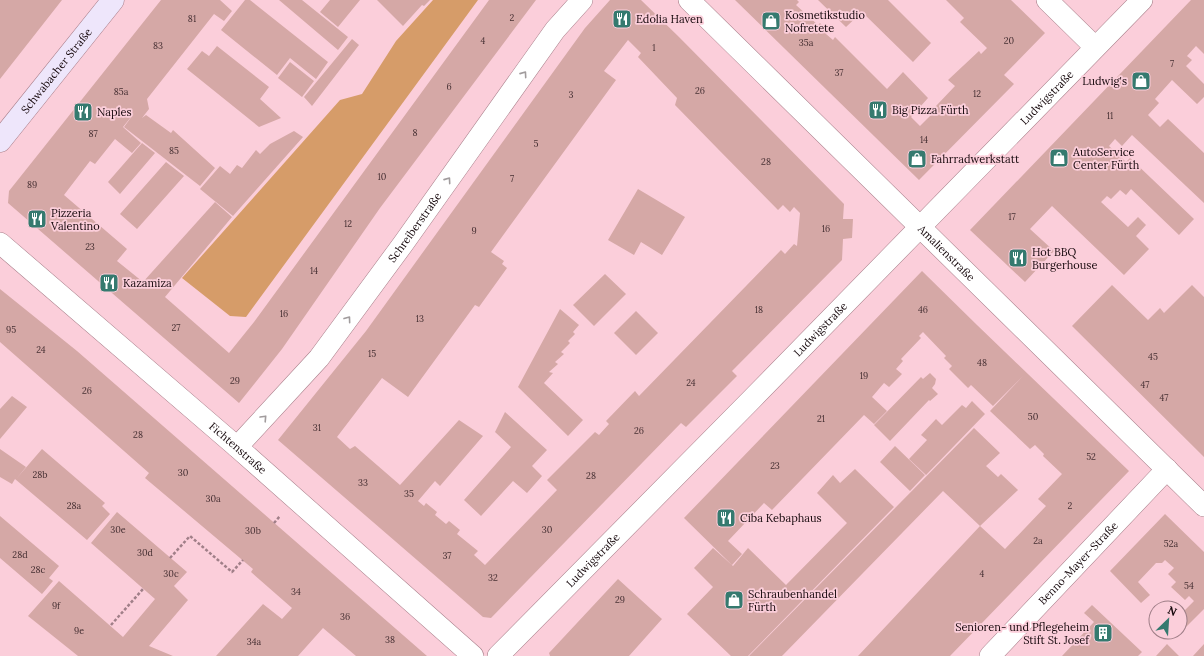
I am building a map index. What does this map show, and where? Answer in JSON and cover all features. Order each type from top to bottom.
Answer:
[{"type":"main road","name":"Schwabacher Straße","points":[[0,141],[113,0]]},
{"type":"street","name":"Schreiberstraße","points":[[237,447],[319,358],[403,244],[555,30],[582,0]]},
{"type":"street","name":"Amalienstraße","points":[[689,0],[920,225],[1204,506]]},
{"type":"street","points":[[1047,0],[1095,47]]},
{"type":"street","name":"Ludwigstraße","points":[[498,656],[752,399],[920,225],[1142,0]]},
{"type":"street","name":"Fichtenstraße","points":[[0,243],[237,447],[473,656]]},
{"type":"street","name":"Benno-Mayer-Straße","points":[[990,656],[1167,469]]},
{"type":"path","points":[[170,558],[190,536],[232,572],[243,560]]},
{"type":"path","points":[[110,625],[143,589]]},
{"type":"shaded area","points":[[433,0],[478,0],[246,317],[230,316],[182,278],[340,100],[362,94],[396,41]]},
{"type":"building","points":[[0,0],[62,0],[0,79]]},
{"type":"building","points":[[161,0],[220,0],[232,11],[224,21],[214,14],[147,99],[149,109],[142,118],[146,115],[171,133],[173,130],[215,168],[200,186],[124,127],[135,112],[123,127],[141,143],[132,153],[115,139],[95,164],[90,161],[64,195],[127,249],[117,261],[143,282],[215,202],[232,217],[165,297],[229,353],[254,322],[489,0],[536,0],[380,208],[282,349],[239,403],[8,203],[9,191]]},
{"type":"building","points":[[245,0],[250,0],[328,62],[316,79],[290,58],[277,75],[221,30]]},
{"type":"building","points":[[279,0],[302,0],[348,37],[338,50]]},
{"type":"building","points":[[330,0],[360,0],[338,27],[320,12]]},
{"type":"building","points":[[377,0],[430,0],[424,6],[422,5],[403,26]]},
{"type":"building","points":[[610,0],[641,0],[844,204],[843,219],[853,219],[852,238],[843,239],[842,260],[732,371],[737,376],[686,427],[681,423],[491,618],[483,617],[278,440],[366,331],[585,28]],"holes":[[[628,40],[641,53],[638,57],[677,98],[675,105],[778,210],[783,205],[790,212],[794,207],[800,213],[797,246],[794,244],[785,254],[781,250],[639,396],[635,391],[606,421],[609,424],[599,435],[595,432],[547,480],[557,490],[485,565],[474,555],[478,551],[457,534],[460,530],[449,521],[446,524],[435,515],[437,512],[426,503],[424,506],[418,501],[435,481],[440,486],[483,436],[459,420],[400,485],[355,446],[350,449],[337,437],[382,378],[408,397],[475,305],[479,307],[507,268],[502,264],[504,261],[491,252],[616,80],[604,71]]]},
{"type":"building","points":[[735,0],[797,0],[799,2],[796,5],[818,25],[820,23],[828,31],[826,34],[833,40],[835,37],[887,89],[903,72],[928,98],[911,117],[920,126],[938,108],[936,106],[955,86],[948,80],[979,51],[981,54],[987,48],[960,22],[964,18],[946,0],[1011,0],[1045,33],[1004,75],[1014,84],[919,180]]},
{"type":"building","points":[[818,0],[888,0],[931,43],[913,62],[862,12],[846,27]]},
{"type":"building","points":[[1191,0],[1204,0],[1204,54],[1196,46],[1187,56],[1192,60],[1186,66],[1204,84],[1204,97],[1197,104],[1172,80],[1155,99],[1159,103],[1148,115],[1160,127],[1168,119],[1204,153],[1204,203],[1132,135],[1122,146],[1115,139],[1109,146],[1126,162],[1130,158],[1194,219],[1179,235],[1131,189],[1126,195],[1120,190],[1111,199],[1107,196],[1101,202],[1128,227],[1138,217],[1146,225],[1136,236],[1149,249],[1124,275],[1052,206],[1030,229],[1054,251],[1025,282],[970,230]]},
{"type":"building","points":[[352,39],[359,45],[312,106],[304,97]]},
{"type":"building","points":[[217,46],[269,87],[260,99],[281,118],[259,127],[187,69],[202,51],[209,56]]},
{"type":"building","points":[[290,62],[314,81],[302,97],[278,78]]},
{"type":"building","points":[[294,131],[303,137],[233,216],[200,189],[220,166],[230,174],[237,165],[242,168],[256,150],[260,154],[270,144]]},
{"type":"building","points":[[142,143],[155,153],[120,194],[108,182]]},
{"type":"building","points":[[166,162],[184,176],[137,229],[120,214]]},
{"type":"building","points":[[638,189],[685,217],[662,255],[641,242],[634,255],[608,240]]},
{"type":"building","points":[[922,271],[977,325],[946,356],[923,332],[919,336],[921,338],[901,359],[903,361],[896,369],[902,374],[889,387],[884,383],[872,397],[887,411],[874,424],[864,415],[772,510],[764,503],[728,541],[742,554],[732,565],[684,518]]},
{"type":"building","points":[[605,274],[626,294],[594,326],[573,305]]},
{"type":"building","points":[[1112,285],[1148,320],[1160,308],[1164,313],[1192,285],[1204,297],[1204,457],[1072,326]]},
{"type":"building","points":[[0,289],[77,351],[427,656],[356,656],[323,628],[298,656],[216,656],[263,604],[282,619],[292,608],[251,572],[253,569],[145,478],[149,473],[0,342]]},
{"type":"building","points":[[560,309],[579,325],[573,332],[575,334],[568,341],[570,343],[561,352],[564,354],[555,362],[558,364],[549,372],[553,373],[544,383],[583,420],[568,436],[518,387]]},
{"type":"building","points":[[636,311],[658,333],[636,355],[614,333]]},
{"type":"building","points":[[977,325],[1129,471],[950,656],[858,656],[980,526],[1005,549],[1046,506],[1038,499],[1062,474],[1043,456],[1044,454],[1035,445],[1030,449],[990,411],[1023,376],[993,406],[971,385],[968,388],[949,369],[952,366],[944,358]]},
{"type":"building","points":[[930,373],[936,379],[932,388],[938,394],[930,401],[929,400],[890,441],[874,425],[921,377],[923,379]]},
{"type":"building","points":[[12,396],[27,407],[0,439],[0,409]]},
{"type":"building","points":[[972,401],[985,414],[926,475],[909,459],[927,440],[921,435],[936,419],[942,425],[962,405],[966,408]]},
{"type":"building","points":[[505,412],[547,450],[532,466],[542,476],[527,493],[513,481],[481,516],[464,500],[511,447],[495,432]]},
{"type":"building","points":[[974,428],[1000,453],[986,466],[998,477],[1001,474],[1018,490],[980,526],[943,491],[782,656],[749,656]]},
{"type":"building","points":[[895,446],[925,475],[910,491],[880,462]]},
{"type":"building","points":[[0,449],[26,467],[17,478],[42,449],[105,503],[102,506],[110,514],[87,540],[15,479],[12,484],[0,477]]},
{"type":"building","points":[[855,469],[894,507],[748,656],[731,656],[687,614],[713,587],[694,568],[713,548],[733,566],[748,548],[786,585],[847,523],[817,493],[833,475],[840,483]]},
{"type":"building","points":[[117,512],[187,572],[174,586],[188,600],[149,646],[173,656],[78,656],[28,616],[59,581],[123,637],[155,599],[91,543]]},
{"type":"building","points":[[1165,514],[1204,552],[1204,609],[1188,625],[1188,607],[1194,601],[1189,596],[1185,600],[1171,587],[1176,582],[1168,574],[1174,568],[1165,560],[1162,563],[1156,563],[1138,582],[1150,595],[1141,603],[1110,571]]},
{"type":"building","points":[[0,516],[59,566],[49,578],[53,581],[42,594],[0,558]]},
{"type":"building","points":[[618,579],[662,619],[629,656],[550,656],[549,653]]},
{"type":"building","name":"Senioren- und Pflegeheim Stift St. Josef","points":[[1092,605],[1142,652],[1138,656],[1062,656],[1094,622],[1084,613]]},
{"type":"building","points":[[1167,644],[1179,656],[1156,656]]},
{"type":"building","points":[[1204,644],[1204,656],[1193,656]]},
{"type":"place","name":"Edolia Haven","points":[[622,19]]},
{"type":"place","name":"Kosmetikstudio Nofretete","points":[[771,21]]},
{"type":"place","name":"Ludwig's","points":[[1141,81]]},
{"type":"place","name":"Big Pizza Fürth","points":[[878,110]]},
{"type":"place","name":"Naples","points":[[83,112]]},
{"type":"place","name":"AutoService Center Fürth","points":[[1059,158]]},
{"type":"place","name":"Fahrradwerkstatt","points":[[917,159]]},
{"type":"place","name":"Pizzeria Valentino","points":[[37,219]]},
{"type":"place","name":"Hot BBQ Burgerhouse","points":[[1018,258]]},
{"type":"place","name":"Kazamiza","points":[[109,283]]},
{"type":"place","name":"Ciba Kebaphaus","points":[[726,518]]},
{"type":"place","name":"Schraubenhandel Fürth","points":[[734,600]]},
{"type":"place","name":"Senioren- und Pflegeheim Stift St. Josef","points":[[1103,633]]}]
